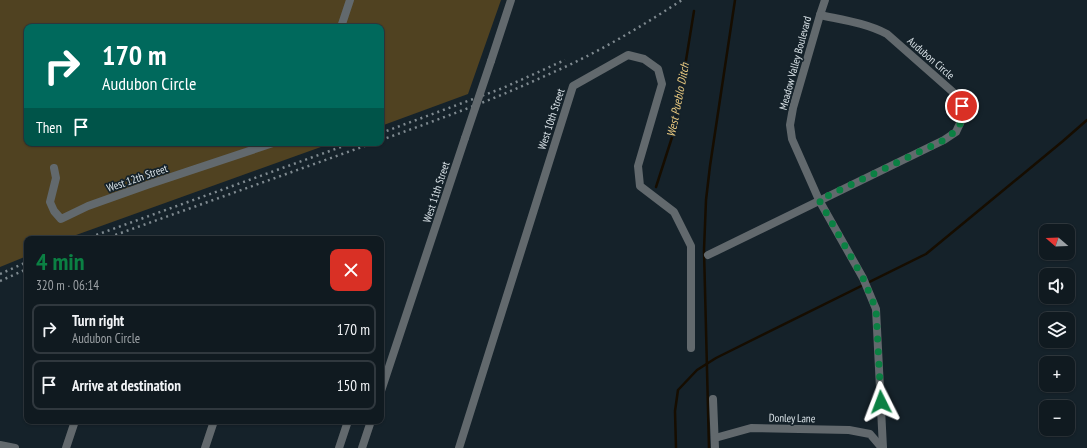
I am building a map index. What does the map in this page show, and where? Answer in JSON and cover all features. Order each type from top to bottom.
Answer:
[{"type":"street","points":[[342,24],[350,0]]},
{"type":"street","name":"West 11th Street","points":[[384,380],[511,0]]},
{"type":"street","name":"Meadow Valley Boulevard","points":[[825,0],[793,108],[790,125],[792,140],[819,200],[863,278],[876,309],[882,448]]},
{"type":"street","name":"Audubon Circle","points":[[708,255],[944,140],[956,132],[962,119],[962,106],[954,93],[887,34],[862,24],[820,15]]},
{"type":"street","name":"West 10th Street","points":[[459,448],[573,86],[628,55],[644,59],[658,69],[662,84],[638,166],[640,186],[674,212],[691,246],[691,348]]},
{"type":"street","name":"West 12th Street","points":[[54,168],[56,178],[50,202],[54,211],[61,219],[88,206],[264,146]]},
{"type":"street","points":[[713,399],[715,448]]},
{"type":"street","points":[[66,448],[74,424]]},
{"type":"street","points":[[205,448],[213,424]]},
{"type":"street","points":[[339,448],[347,424]]},
{"type":"street","points":[[362,448],[370,424]]},
{"type":"street","name":"Donley Lane","points":[[715,438],[751,428],[848,430],[870,434]]},
{"type":"street","name":"Meadow Valley Boulevard","points":[[870,434],[882,448]]},
{"type":"street","points":[[0,445],[15,448]]},
{"type":"shaded area","points":[[0,0],[501,0],[468,94],[384,125],[384,24],[24,24],[24,146],[324,146],[73,236],[24,236],[24,257],[0,267]]},
{"type":"waterway","points":[[709,448],[704,250],[706,200],[735,0]]},
{"type":"waterway","name":"West Pueblo Ditch","points":[[656,187],[675,128],[694,11]]},
{"type":"waterway","points":[[676,448],[675,411],[678,390],[697,370],[716,358],[926,254],[1087,120]]},
{"type":"railway","points":[[384,139],[486,101],[565,67],[616,40],[682,0]]},
{"type":"railway","points":[[384,132],[503,88],[565,60]]},
{"type":"railway","points":[[93,236],[344,146]]},
{"type":"railway","points":[[112,236],[365,146]]},
{"type":"railway","points":[[0,274],[24,263]]},
{"type":"railway","points":[[0,281],[24,270]]},
{"type":"route","points":[[881,402],[876,309],[863,278],[819,200],[944,140],[956,132],[962,119],[962,106]]}]
